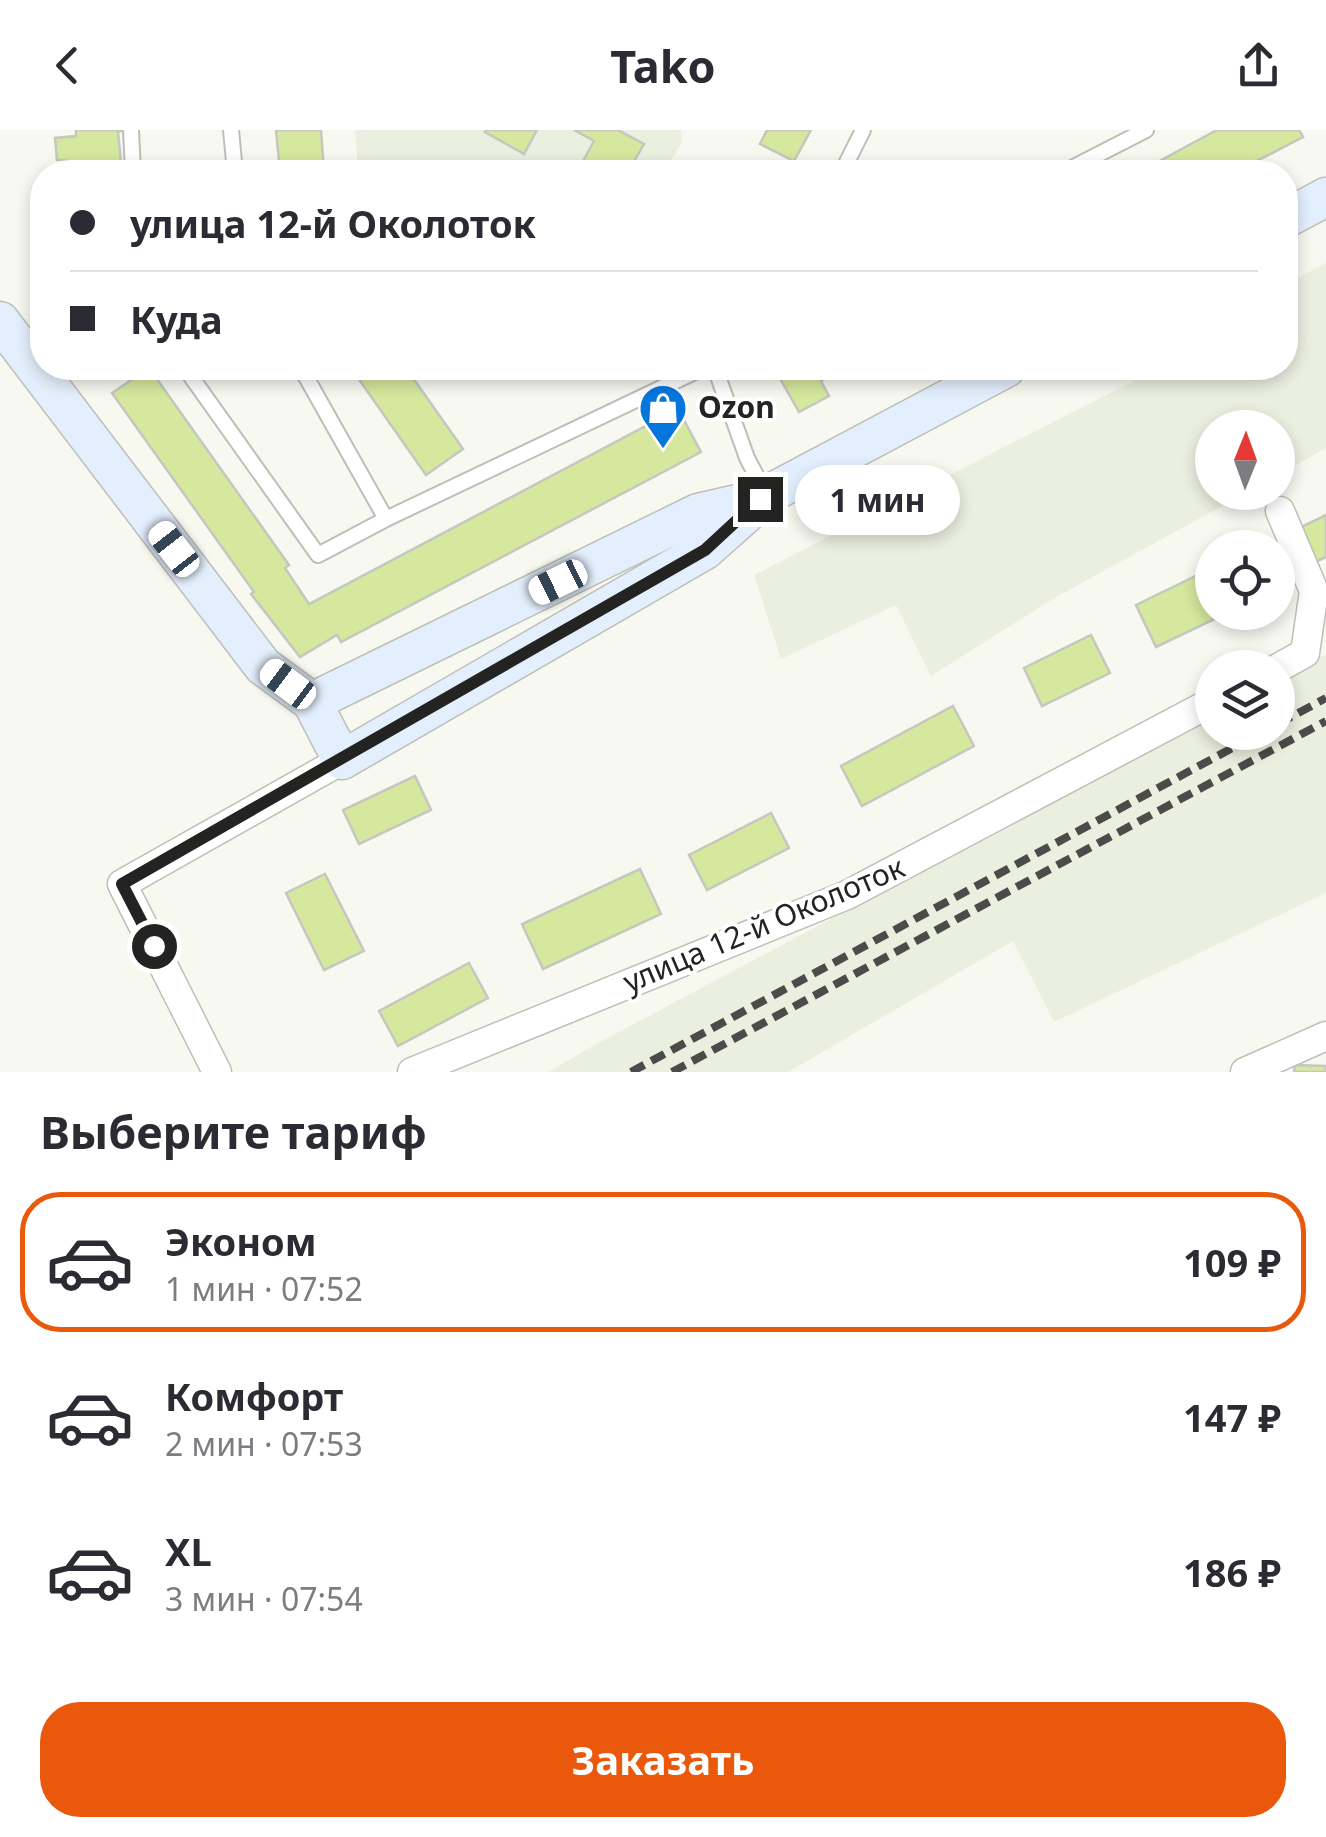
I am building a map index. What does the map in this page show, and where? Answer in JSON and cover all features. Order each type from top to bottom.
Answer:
[{"type":"main road","points":[[1298,211],[1326,197]]},
{"type":"main road","points":[[49,380],[264,666],[312,702],[342,760],[705,550],[763,497]]},
{"type":"main road","points":[[312,702],[698,513],[763,497],[983,380]]},
{"type":"street","points":[[1280,511],[1314,591],[1305,653],[1295,659]]},
{"type":"street","name":"улица 12-й Околоток","points":[[412,1072],[847,895],[1195,711]]},
{"type":"street","points":[[217,1072],[122,884],[342,760]]},
{"type":"street","points":[[1245,1072],[1326,1036]]},
{"type":"lane","points":[[131,130],[132,160]]},
{"type":"lane","points":[[230,130],[233,160]]},
{"type":"lane","points":[[848,160],[863,130]]},
{"type":"lane","points":[[1087,160],[1146,130]]},
{"type":"lane","points":[[194,380],[318,555],[386,518],[678,380]]},
{"type":"lane","points":[[308,380],[386,518]]},
{"type":"lane","points":[[719,380],[763,497]]},
{"type":"shaded area","points":[[355,130],[681,130],[682,142],[671,160],[357,160]]},
{"type":"shaded area","points":[[1326,263],[1326,448],[1295,465],[1295,410],[1195,410],[1195,510],[1215,510],[1056,597],[931,676],[896,605],[781,659],[754,575],[1136,380],[1298,380],[1298,278]]},
{"type":"shaded area","points":[[1326,654],[1326,893],[1054,1022],[1013,941],[788,1072],[548,1072],[1195,725],[1195,750],[1295,750],[1295,671]]},
{"type":"building","points":[[76,130],[124,130],[118,132],[121,160],[57,160],[55,138],[76,136]]},
{"type":"building","points":[[276,130],[321,130],[323,160],[279,160]]},
{"type":"building","points":[[486,130],[537,130],[524,154]]},
{"type":"building","points":[[574,130],[618,130],[644,144],[635,160],[584,160],[594,141]]},
{"type":"building","points":[[767,130],[811,130],[795,160],[760,144]]},
{"type":"building","points":[[1217,130],[1299,130],[1303,137],[1259,160],[1161,160]]},
{"type":"building","points":[[131,380],[158,380],[289,565],[285,568],[309,604],[678,409],[701,452],[341,642],[337,635],[300,657],[251,594],[254,592],[112,393]]},
{"type":"building","points":[[359,380],[414,380],[463,449],[426,475]]},
{"type":"building","points":[[781,380],[823,380],[829,396],[799,412]]},
{"type":"building","points":[[1326,515],[1326,557],[1313,563],[1297,529]]},
{"type":"building","points":[[1195,576],[1195,628],[1156,647],[1136,605]]},
{"type":"building","points":[[1091,635],[1110,673],[1042,706],[1024,668]]},
{"type":"building","points":[[953,706],[974,746],[862,806],[841,766]]},
{"type":"building","points":[[415,776],[431,810],[359,844],[343,810]]},
{"type":"building","points":[[771,813],[789,848],[707,890],[689,855]]},
{"type":"building","points":[[640,869],[661,914],[543,969],[522,924]]},
{"type":"building","points":[[325,874],[364,951],[324,970],[286,893]]},
{"type":"building","points":[[469,963],[488,998],[398,1046],[379,1011]]},
{"type":"building","points":[[1295,1065],[1326,1066],[1326,1072],[1294,1072]]},
{"type":"railway","points":[[1295,715],[1326,698]]},
{"type":"railway","points":[[672,1072],[1326,721]]},
{"type":"railway","points":[[631,1072],[1229,750]]},
{"type":"place","name":"Ozon","points":[[663,450]]},
{"type":"route","points":[[154,946],[122,884],[705,550],[760,499]]}]
